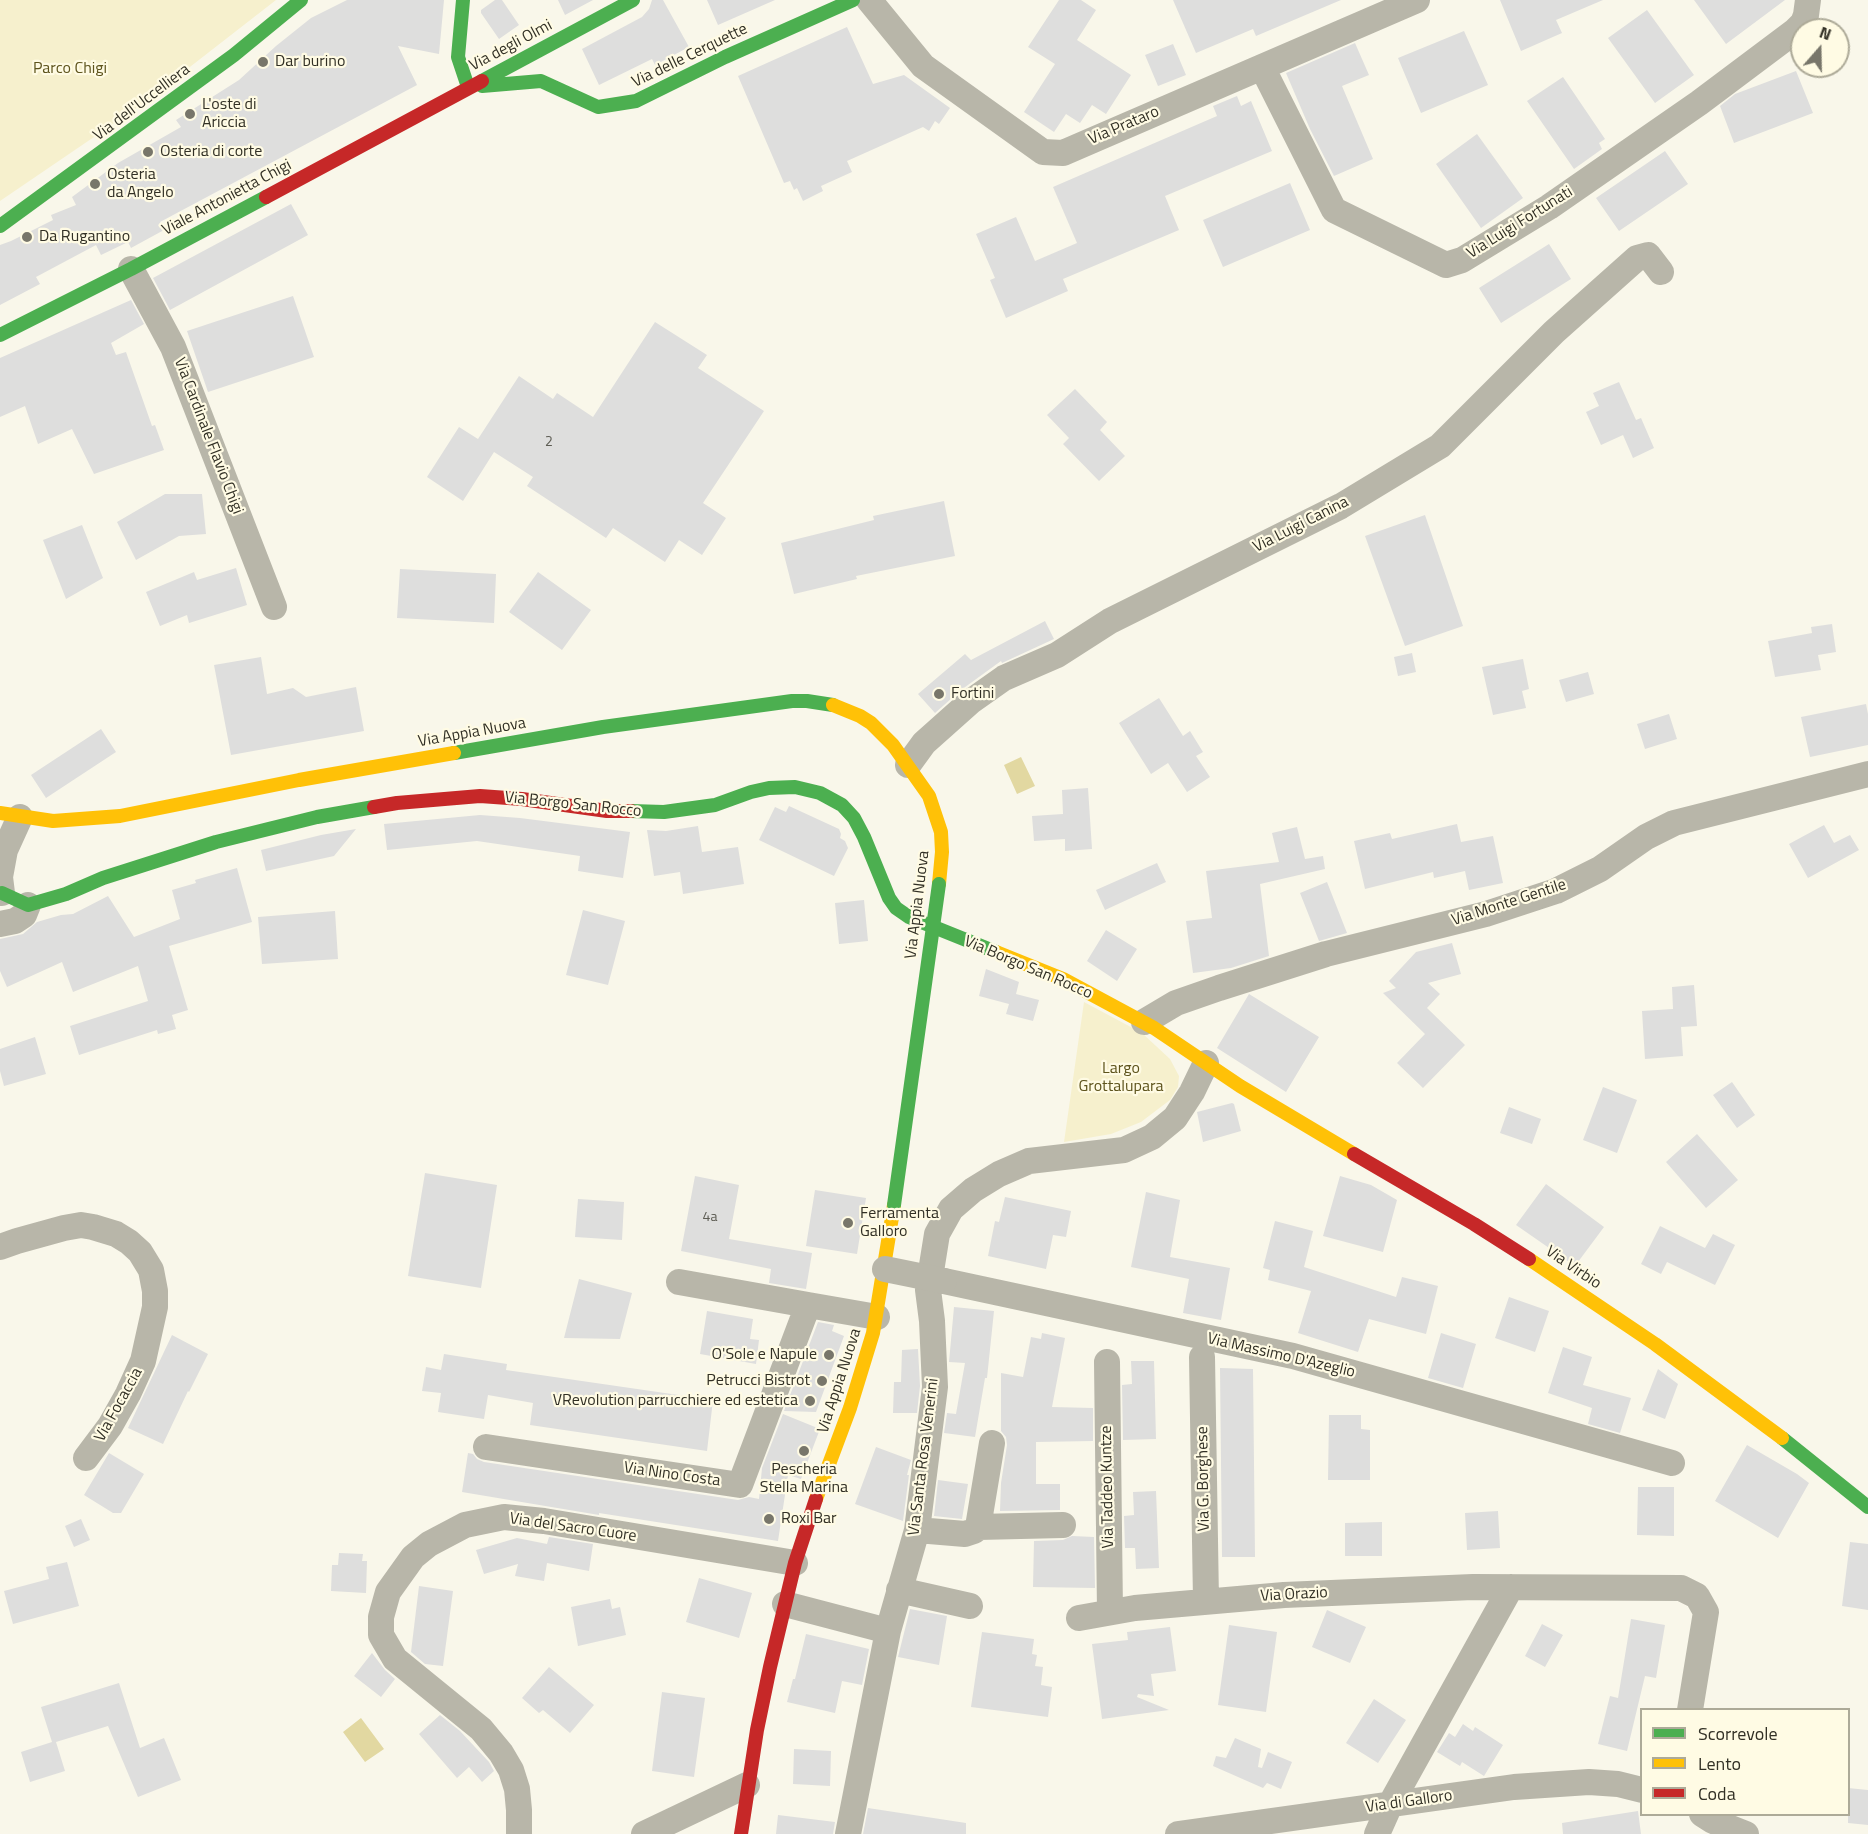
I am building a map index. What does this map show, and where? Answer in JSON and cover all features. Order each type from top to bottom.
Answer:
[{"type":"street","name":"Via dell'Uccelliera","points":[[0,226],[225,62],[301,0]]},
{"type":"street","points":[[463,0],[458,57],[468,87]]},
{"type":"street","name":"Via degli Olmi","points":[[468,87],[633,0]]},
{"type":"street","name":"Via delle Cerquette","points":[[468,87],[541,81],[598,107],[636,101],[724,57],[853,0]]},
{"type":"street","name":"Via Prataro","points":[[869,0],[923,66],[1042,152],[1063,153],[1262,67],[1370,8],[1417,0]]},
{"type":"street","name":"Via Luigi Fortunati","points":[[1262,67],[1334,210],[1446,265],[1462,260],[1549,207],[1699,103],[1803,24],[1808,0]]},
{"type":"street","name":"Viale Antonietta Chigi","points":[[0,335],[131,269],[468,87]]},
{"type":"street","name":"Via Luigi Canina","points":[[908,765],[924,743],[970,702],[1004,678],[1057,655],[1110,621],[1341,506],[1440,446],[1554,332],[1637,258],[1648,255],[1661,272]]},
{"type":"street","name":"Via Cardinale Flavio Chigi","points":[[131,269],[173,347],[274,607]]},
{"type":"street","name":"Via Appia Nuova","points":[[10,815],[53,821],[120,816],[299,780],[603,727],[792,701],[822,702],[860,716],[882,733],[908,765],[929,796],[940,832],[942,852],[885,1269],[877,1317],[850,1408],[816,1497],[795,1563],[761,1709],[747,1785],[741,1834]]},
{"type":"street","name":"Via Monte Gentile","points":[[1144,1022],[1176,1003],[1326,954],[1486,914],[1556,891],[1600,869],[1651,833],[1674,823],[1868,774]]},
{"type":"street","name":"Via Borgo San Rocco","points":[[0,924],[15,921],[24,915],[28,905],[66,894],[103,878],[216,842],[355,809],[419,800],[480,796],[622,812],[664,813],[704,807],[761,789],[778,787],[813,791],[842,805],[854,818],[864,837],[889,898],[896,908],[915,920],[1063,979],[1144,1022]]},
{"type":"street","points":[[10,815],[0,877],[1,892],[28,905]]},
{"type":"street","points":[[1144,1022],[1206,1063]]},
{"type":"street","name":"Via Virbio","points":[[1206,1063],[1240,1086],[1474,1224],[1568,1284],[1765,1425],[1868,1507]]},
{"type":"street","name":"Via Santa Rosa Venerini","points":[[848,1834],[888,1630],[917,1530],[935,1386],[928,1290],[929,1272],[937,1234],[951,1209],[973,1190],[999,1174],[1029,1161],[1124,1150],[1152,1137],[1175,1118],[1192,1092],[1206,1063]]},
{"type":"street","name":"Via Focaccia","points":[[0,1247],[64,1228],[93,1227],[116,1234],[129,1242],[140,1252],[151,1270],[155,1307],[143,1361],[110,1426],[86,1458]]},
{"type":"street","name":"Via Massimo D'Azeglio","points":[[885,1269],[1293,1356],[1671,1463]]},
{"type":"street","points":[[679,1281],[877,1317]]},
{"type":"street","name":"Via Nino Costa","points":[[486,1447],[740,1485],[808,1305]]},
{"type":"street","name":"Via G. Borghese","points":[[1202,1357],[1206,1601]]},
{"type":"street","name":"Via Taddeo Kuntze","points":[[1107,1362],[1110,1612]]},
{"type":"street","points":[[917,1530],[965,1534],[978,1527],[992,1443]]},
{"type":"street","name":"Via del Sacro Cuore","points":[[519,1834],[517,1789],[511,1770],[501,1753],[481,1729],[394,1659],[381,1635],[381,1617],[388,1592],[413,1557],[429,1544],[456,1529],[474,1522],[504,1517],[544,1521],[795,1563]]},
{"type":"street","points":[[978,1527],[1063,1525]]},
{"type":"street","points":[[1377,1834],[1390,1805],[1511,1587]]},
{"type":"street","name":"Via Orazio","points":[[1078,1618],[1206,1601],[1295,1594],[1511,1587],[1672,1587],[1690,1591],[1703,1604],[1706,1612],[1690,1708]]},
{"type":"street","points":[[899,1590],[970,1606]]},
{"type":"street","points":[[785,1604],[888,1630]]},
{"type":"street","name":"Via di Galloro","points":[[1178,1834],[1514,1787],[1573,1782],[1618,1784],[1640,1790]]},
{"type":"street","points":[[644,1834],[747,1785]]},
{"type":"street","points":[[1704,1823],[1746,1834]]},
{"type":"green space","name":"Parco Chigi","points":[[0,0],[276,0],[141,105],[0,201]]},
{"type":"green space","name":"Largo Grottalupara","points":[[1084,1002],[1142,1033],[1170,1059],[1179,1076],[1178,1087],[1170,1100],[1141,1122],[1111,1134],[1064,1142]]},
{"type":"shaded area","points":[[1021,757],[1035,786],[1017,794],[1004,765]]},
{"type":"shaded area","points":[[361,1718],[384,1749],[365,1762],[343,1732]]},
{"type":"building","points":[[347,0],[444,0],[439,54],[398,46],[417,85],[160,222],[164,230],[131,248],[128,242],[101,255],[96,245],[36,277],[40,284],[0,305],[0,245],[53,220],[51,215],[76,205],[72,197],[118,163],[181,127],[176,120],[239,80],[311,18]]},
{"type":"building","points":[[495,0],[502,0],[519,25],[499,39],[481,13],[481,10]]},
{"type":"building","points":[[558,0],[593,0],[565,15]]},
{"type":"building","points":[[652,0],[663,0],[689,47],[655,65],[652,59],[599,85],[582,49],[642,17],[649,9]]},
{"type":"building","points":[[707,0],[775,0],[718,25]]},
{"type":"building","points":[[1059,0],[1081,0],[1096,10],[1077,40],[1131,75],[1106,114],[1092,105],[1080,123],[1066,114],[1054,132],[1024,112],[1055,64],[1028,47]]},
{"type":"building","points":[[1173,0],[1341,0],[1256,36],[1253,29],[1196,53]]},
{"type":"building","points":[[1500,0],[1603,0],[1556,20],[1562,33],[1521,51]]},
{"type":"building","points":[[1694,0],[1785,0],[1726,44]]},
{"type":"building","points":[[1647,10],[1694,75],[1655,103],[1608,38]]},
{"type":"building","points":[[847,27],[873,84],[904,75],[950,108],[939,124],[935,121],[929,131],[923,127],[847,161],[852,172],[821,186],[823,191],[803,201],[797,188],[794,190],[790,181],[784,183],[738,76]]},
{"type":"building","points":[[1464,31],[1488,85],[1421,113],[1398,58]]},
{"type":"building","points":[[1355,43],[1369,75],[1342,86],[1373,159],[1334,176],[1310,129],[1286,73]]},
{"type":"building","points":[[1173,44],[1186,75],[1158,86],[1145,55]]},
{"type":"building","points":[[1790,73],[1790,78],[1799,78],[1813,113],[1734,143],[1720,106],[1735,94]]},
{"type":"building","points":[[1563,77],[1605,139],[1599,143],[1602,149],[1574,169],[1527,101]]},
{"type":"building","points":[[1237,96],[1241,106],[1251,101],[1272,151],[1165,196],[1179,230],[1063,279],[1068,291],[1006,318],[990,280],[995,278],[976,234],[1016,217],[1035,261],[1077,243],[1053,187],[1217,116],[1213,106]]},
{"type":"building","points":[[1477,134],[1523,198],[1481,228],[1436,164]]},
{"type":"building","points":[[1665,151],[1688,184],[1619,231],[1596,198]]},
{"type":"building","points":[[1290,183],[1310,230],[1223,267],[1203,220]]},
{"type":"building","points":[[291,204],[308,235],[170,310],[153,278]]},
{"type":"building","points":[[1549,244],[1571,279],[1501,323],[1479,288]]},
{"type":"building","points":[[293,296],[314,357],[208,392],[187,331]]},
{"type":"building","points":[[131,300],[144,324],[111,343],[116,355],[126,352],[152,426],[155,425],[164,450],[94,474],[72,429],[38,444],[25,406],[0,417],[0,358]]},
{"type":"building","points":[[655,322],[707,355],[698,368],[764,411],[703,503],[726,518],[702,555],[679,540],[665,562],[613,528],[606,538],[527,486],[533,477],[494,452],[463,501],[427,477],[459,427],[478,439],[519,376],[553,399],[557,393],[593,417]]},
{"type":"building","points":[[1619,382],[1636,420],[1641,418],[1654,448],[1633,458],[1623,435],[1601,445],[1586,412],[1599,406],[1593,393]]},
{"type":"building","points":[[1075,389],[1107,422],[1100,430],[1125,456],[1099,481],[1063,444],[1069,438],[1047,415]]},
{"type":"building","points":[[165,494],[202,494],[206,534],[179,536],[136,560],[117,522]]},
{"type":"building","points":[[944,501],[955,556],[856,576],[857,579],[794,594],[781,543],[874,520],[873,516]]},
{"type":"building","points":[[1425,515],[1463,626],[1405,646],[1365,536]]},
{"type":"building","points":[[82,525],[103,578],[66,599],[43,540]]},
{"type":"building","points":[[236,568],[247,605],[189,623],[187,615],[160,626],[146,592],[194,572],[197,580]]},
{"type":"building","points":[[400,569],[496,574],[494,623],[397,618]]},
{"type":"building","points":[[538,572],[591,610],[562,650],[509,612]]},
{"type":"building","points":[[1045,621],[1054,639],[1002,663],[1001,661],[961,690],[935,713],[918,694],[965,654],[971,660]]},
{"type":"building","points":[[1832,624],[1836,652],[1818,655],[1821,670],[1775,677],[1768,641],[1812,633],[1811,627]]},
{"type":"building","points":[[1412,653],[1416,672],[1398,676],[1394,657]]},
{"type":"building","points":[[261,657],[267,694],[293,688],[306,697],[356,687],[364,731],[231,755],[214,665]]},
{"type":"building","points":[[1523,659],[1529,689],[1522,691],[1526,708],[1493,715],[1482,667]]},
{"type":"building","points":[[1588,672],[1594,694],[1566,702],[1559,680]]},
{"type":"building","points":[[1159,698],[1183,736],[1190,731],[1203,752],[1196,756],[1210,777],[1187,792],[1168,763],[1151,774],[1119,723]]},
{"type":"building","points":[[1866,704],[1868,745],[1810,757],[1801,717]]},
{"type":"building","points":[[1669,714],[1677,739],[1645,749],[1637,724]]},
{"type":"building","points":[[101,729],[116,752],[46,798],[31,775]]},
{"type":"building","points":[[1088,788],[1092,849],[1065,851],[1065,839],[1034,841],[1032,816],[1063,814],[1062,790]]},
{"type":"building","points":[[789,806],[839,829],[840,838],[845,841],[848,848],[834,876],[759,840],[775,807],[786,812]]},
{"type":"building","points":[[480,815],[630,832],[623,878],[578,871],[580,856],[477,841],[387,850],[384,824]]},
{"type":"building","points":[[1457,824],[1461,842],[1493,836],[1503,883],[1469,890],[1465,871],[1434,878],[1433,872],[1365,889],[1354,841],[1390,833],[1392,839]]},
{"type":"building","points":[[1824,825],[1834,843],[1850,835],[1859,850],[1808,878],[1789,844]]},
{"type":"building","points":[[698,826],[702,852],[738,847],[744,884],[683,894],[680,872],[654,876],[647,830],[666,831]]},
{"type":"building","points":[[1297,827],[1305,859],[1323,856],[1325,869],[1260,884],[1269,956],[1231,968],[1193,973],[1186,921],[1212,918],[1206,871],[1279,862],[1272,833]]},
{"type":"building","points":[[356,829],[334,856],[266,871],[261,850]]},
{"type":"building","points":[[1157,863],[1166,882],[1105,910],[1096,890]]},
{"type":"building","points":[[237,868],[252,922],[169,946],[188,1010],[172,1015],[176,1029],[158,1034],[157,1030],[79,1055],[70,1026],[148,1001],[138,966],[73,992],[62,962],[7,987],[0,971],[0,939],[23,934],[37,922],[73,914],[108,896],[134,937],[180,919],[172,890],[196,883],[195,880]]},
{"type":"building","points":[[1327,882],[1347,933],[1319,941],[1300,893]]},
{"type":"building","points":[[864,900],[868,941],[839,944],[835,903]]},
{"type":"building","points":[[583,910],[625,921],[608,985],[566,975]]},
{"type":"building","points":[[335,911],[338,959],[262,964],[258,917]]},
{"type":"building","points":[[1106,930],[1137,949],[1117,981],[1087,961]]},
{"type":"building","points":[[1452,943],[1461,974],[1428,983],[1440,994],[1427,1008],[1465,1045],[1423,1088],[1397,1063],[1425,1034],[1383,993],[1396,988],[1389,981],[1416,952]]},
{"type":"building","points":[[986,969],[1019,982],[1016,994],[1039,1000],[1033,1021],[1006,1014],[1009,1004],[979,996]]},
{"type":"building","points":[[1694,985],[1697,1026],[1681,1027],[1683,1056],[1645,1059],[1642,1011],[1673,1009],[1672,987]]},
{"type":"building","points":[[1249,994],[1319,1037],[1286,1092],[1217,1048]]},
{"type":"building","points":[[35,1037],[46,1074],[4,1086],[0,1071],[0,1049]]},
{"type":"building","points":[[1732,1082],[1755,1115],[1737,1128],[1713,1095]]},
{"type":"building","points":[[1603,1087],[1637,1100],[1617,1153],[1583,1140]]},
{"type":"building","points":[[1232,1103],[1241,1131],[1203,1142],[1197,1112]]},
{"type":"building","points":[[1509,1107],[1541,1119],[1532,1144],[1500,1133]]},
{"type":"building","points":[[1697,1134],[1738,1180],[1706,1208],[1666,1162]]},
{"type":"building","points":[[425,1173],[497,1185],[481,1288],[408,1276]]},
{"type":"building","points":[[695,1176],[739,1185],[729,1239],[812,1253],[806,1289],[769,1283],[771,1269],[681,1251]]},
{"type":"building","points":[[1340,1176],[1371,1185],[1397,1200],[1383,1252],[1323,1236]]},
{"type":"building","points":[[1546,1184],[1604,1227],[1575,1266],[1516,1225]]},
{"type":"building","points":[[815,1190],[866,1198],[857,1254],[806,1246]]},
{"type":"building","points":[[1146,1192],[1180,1200],[1170,1257],[1230,1268],[1221,1320],[1183,1313],[1189,1279],[1131,1267]]},
{"type":"building","points":[[1005,1197],[1071,1211],[1066,1237],[1053,1235],[1046,1269],[988,1256],[995,1221],[999,1222]]},
{"type":"building","points":[[578,1199],[624,1202],[622,1240],[575,1237]]},
{"type":"building","points":[[1275,1221],[1313,1231],[1304,1267],[1396,1297],[1402,1277],[1438,1286],[1426,1334],[1369,1319],[1358,1352],[1298,1333],[1311,1291],[1268,1280],[1270,1270],[1263,1268]]},
{"type":"building","points":[[1660,1226],[1705,1248],[1713,1234],[1735,1245],[1715,1285],[1667,1262],[1661,1274],[1641,1264]]},
{"type":"building","points":[[579,1279],[632,1293],[620,1339],[564,1338]]},
{"type":"building","points":[[1509,1297],[1549,1311],[1535,1352],[1495,1338]]},
{"type":"building","points":[[954,1307],[994,1311],[987,1378],[985,1378],[975,1437],[944,1433],[947,1413],[956,1414],[965,1363],[949,1362]]},
{"type":"building","points":[[707,1311],[753,1319],[750,1339],[759,1340],[756,1364],[700,1354]]},
{"type":"building","points":[[818,1322],[834,1325],[832,1331],[844,1336],[816,1412],[784,1411]]},
{"type":"building","points":[[1042,1333],[1065,1338],[1052,1407],[1093,1408],[1093,1441],[1036,1442],[1036,1484],[1060,1484],[1060,1510],[1000,1511],[1001,1483],[1007,1445],[1006,1437],[1001,1431],[1001,1373],[1023,1377],[1031,1337],[1041,1339]]},
{"type":"building","points":[[1441,1333],[1476,1344],[1463,1388],[1428,1378]]},
{"type":"building","points":[[172,1335],[208,1354],[163,1444],[128,1428]]},
{"type":"building","points":[[1563,1347],[1592,1357],[1583,1385],[1631,1398],[1620,1433],[1588,1424],[1592,1408],[1548,1393]]},
{"type":"building","points":[[918,1349],[920,1386],[917,1413],[893,1413],[894,1382],[901,1382],[902,1350]]},
{"type":"building","points":[[444,1354],[507,1364],[506,1370],[713,1400],[707,1451],[530,1425],[533,1403],[488,1395],[484,1419],[438,1412],[441,1393],[422,1391],[426,1367],[441,1370]]},
{"type":"building","points":[[1131,1361],[1154,1361],[1156,1439],[1123,1440],[1122,1385],[1132,1384]]},
{"type":"building","points":[[1220,1368],[1253,1369],[1255,1557],[1222,1557]]},
{"type":"building","points":[[1658,1369],[1678,1384],[1665,1419],[1642,1410]]},
{"type":"building","points":[[783,1414],[820,1429],[801,1479],[788,1475],[778,1541],[462,1492],[468,1453],[484,1462],[738,1500],[749,1497],[759,1499],[762,1468]]},
{"type":"building","points":[[1329,1415],[1361,1415],[1361,1429],[1370,1430],[1370,1480],[1328,1480]]},
{"type":"building","points":[[1747,1445],[1809,1483],[1778,1538],[1715,1501]]},
{"type":"building","points":[[876,1447],[911,1460],[907,1475],[909,1475],[903,1521],[855,1504]]},
{"type":"building","points":[[109,1453],[144,1474],[121,1513],[113,1513],[84,1495]]},
{"type":"building","points":[[938,1480],[968,1484],[962,1519],[934,1516]]},
{"type":"building","points":[[1638,1487],[1674,1487],[1674,1536],[1637,1535]]},
{"type":"building","points":[[1156,1491],[1159,1568],[1136,1569],[1135,1548],[1125,1548],[1124,1516],[1134,1515],[1133,1492]]},
{"type":"building","points":[[1498,1511],[1500,1548],[1467,1550],[1465,1513]]},
{"type":"building","points":[[81,1519],[90,1540],[74,1547],[65,1526]]},
{"type":"building","points":[[1382,1522],[1382,1556],[1345,1556],[1345,1523]]},
{"type":"building","points":[[1072,1536],[1094,1537],[1095,1588],[1033,1587],[1034,1541],[1063,1540]]},
{"type":"building","points":[[549,1537],[593,1544],[589,1571],[547,1563],[544,1581],[515,1576],[518,1564],[484,1574],[476,1550],[517,1538],[547,1544]]},
{"type":"building","points":[[1850,1542],[1868,1544],[1868,1610],[1842,1606]]},
{"type":"building","points":[[339,1553],[363,1554],[362,1561],[367,1561],[366,1593],[331,1591],[332,1565],[338,1565]]},
{"type":"building","points":[[67,1562],[79,1606],[13,1624],[4,1591],[49,1579],[46,1567]]},
{"type":"building","points":[[699,1578],[752,1593],[739,1638],[686,1622]]},
{"type":"building","points":[[419,1586],[453,1591],[443,1666],[425,1664],[411,1652]]},
{"type":"building","points":[[610,1599],[612,1609],[620,1607],[626,1635],[578,1646],[571,1607]]},
{"type":"building","points":[[910,1609],[947,1616],[939,1665],[898,1657]]},
{"type":"building","points":[[1327,1610],[1366,1627],[1350,1663],[1312,1647]]},
{"type":"building","points":[[1631,1619],[1665,1625],[1656,1678],[1645,1676],[1627,1751],[1598,1744],[1610,1696],[1618,1698]]},
{"type":"building","points":[[1542,1624],[1563,1635],[1545,1667],[1525,1656]]},
{"type":"building","points":[[1229,1625],[1277,1632],[1266,1712],[1218,1705]]},
{"type":"building","points":[[1170,1627],[1176,1671],[1151,1674],[1154,1696],[1138,1694],[1137,1697],[1169,1710],[1102,1719],[1092,1644],[1128,1640],[1127,1632]]},
{"type":"building","points":[[982,1632],[1034,1639],[1032,1654],[1037,1655],[1035,1666],[1043,1667],[1041,1685],[1052,1687],[1048,1717],[971,1707]]},
{"type":"building","points":[[806,1634],[869,1649],[862,1685],[842,1681],[835,1713],[787,1702]]},
{"type":"building","points":[[372,1653],[395,1679],[381,1697],[354,1676]]},
{"type":"building","points":[[549,1667],[594,1705],[570,1733],[543,1710],[539,1713],[522,1698]]},
{"type":"building","points":[[119,1683],[140,1748],[164,1738],[181,1780],[138,1797],[108,1726],[56,1742],[65,1771],[30,1782],[21,1752],[52,1742],[41,1707]]},
{"type":"building","points":[[662,1692],[705,1698],[694,1777],[652,1771]]},
{"type":"building","points":[[1374,1699],[1406,1720],[1378,1763],[1346,1743]]},
{"type":"building","points":[[440,1715],[460,1731],[489,1762],[494,1771],[482,1782],[469,1767],[457,1778],[419,1734]]},
{"type":"building","points":[[1463,1724],[1473,1731],[1475,1727],[1503,1745],[1484,1776],[1462,1762],[1460,1766],[1437,1752],[1449,1733],[1455,1737]]},
{"type":"building","points":[[1235,1738],[1261,1749],[1258,1767],[1262,1768],[1268,1752],[1292,1762],[1281,1789],[1267,1783],[1263,1788],[1213,1766],[1216,1756],[1226,1758]]},
{"type":"building","points":[[794,1749],[831,1751],[830,1786],[793,1784]]},
{"type":"building","points":[[1850,1788],[1868,1790],[1868,1825],[1848,1823]]},
{"type":"building","points":[[868,1808],[966,1823],[966,1834],[863,1834]]},
{"type":"building","points":[[1638,1811],[1641,1834],[1563,1834],[1562,1823]]},
{"type":"building","points":[[778,1815],[835,1822],[833,1834],[776,1834]]},
{"type":"traffic: fast","points":[[0,226],[234,55],[301,0]]},
{"type":"traffic: fast","points":[[463,0],[458,57],[468,87]]},
{"type":"traffic: fast","points":[[482,81],[633,0]]},
{"type":"traffic: fast","points":[[482,86],[541,81],[598,107],[636,101],[725,57],[853,0]]},
{"type":"traffic: fast","points":[[0,335],[266,197]]},
{"type":"traffic: fast","points":[[454,753],[603,727],[792,701],[833,705]]},
{"type":"traffic: fast","points":[[631,811],[664,812],[715,805],[769,788],[795,787],[820,793],[842,805],[854,818],[889,898],[896,908],[909,917],[996,952]]},
{"type":"traffic: fast","points":[[2,893],[28,905],[216,842],[317,817],[374,807]]},
{"type":"traffic: fast","points":[[894,1205],[939,884]]},
{"type":"traffic: fast","points":[[1782,1438],[1868,1507]]},
{"type":"traffic: slow","points":[[833,705],[871,723],[893,745],[929,796],[941,832],[939,884]]},
{"type":"traffic: slow","points":[[0,813],[53,821],[120,816],[299,780],[454,753]]},
{"type":"traffic: slow","points":[[996,952],[1063,979],[1154,1028],[1240,1086],[1354,1154]]},
{"type":"traffic: slow","points":[[816,1499],[850,1408],[873,1333],[894,1205]]},
{"type":"traffic: slow","points":[[1529,1259],[1655,1344],[1782,1438]]},
{"type":"traffic: jam","points":[[266,197],[482,81]]},
{"type":"traffic: jam","points":[[374,807],[480,796],[522,799],[607,811],[631,811]]},
{"type":"traffic: jam","points":[[1354,1154],[1529,1259]]},
{"type":"traffic: jam","points":[[741,1834],[757,1730],[770,1667],[795,1563],[816,1499]]},
{"type":"place","name":"Dar burino","points":[[263,62]]},
{"type":"place","name":"L'oste di Ariccia","points":[[190,114]]},
{"type":"place","name":"Osteria di corte","points":[[148,152]]},
{"type":"place","name":"Osteria da Angelo","points":[[95,184]]},
{"type":"place","name":"Da Rugantino","points":[[27,237]]},
{"type":"place","name":"Fortini","points":[[939,694]]},
{"type":"place","name":"Ferramenta Galloro","points":[[848,1223]]},
{"type":"place","name":"O'Sole e Napule","points":[[829,1355]]},
{"type":"place","name":"Petrucci Bistrot","points":[[822,1381]]},
{"type":"place","name":"VRevolution parrucchiere ed estetica","points":[[810,1401]]},
{"type":"place","name":"Pescheria Stella Marina","points":[[804,1451]]},
{"type":"place","name":"Roxi Bar","points":[[769,1519]]}]
